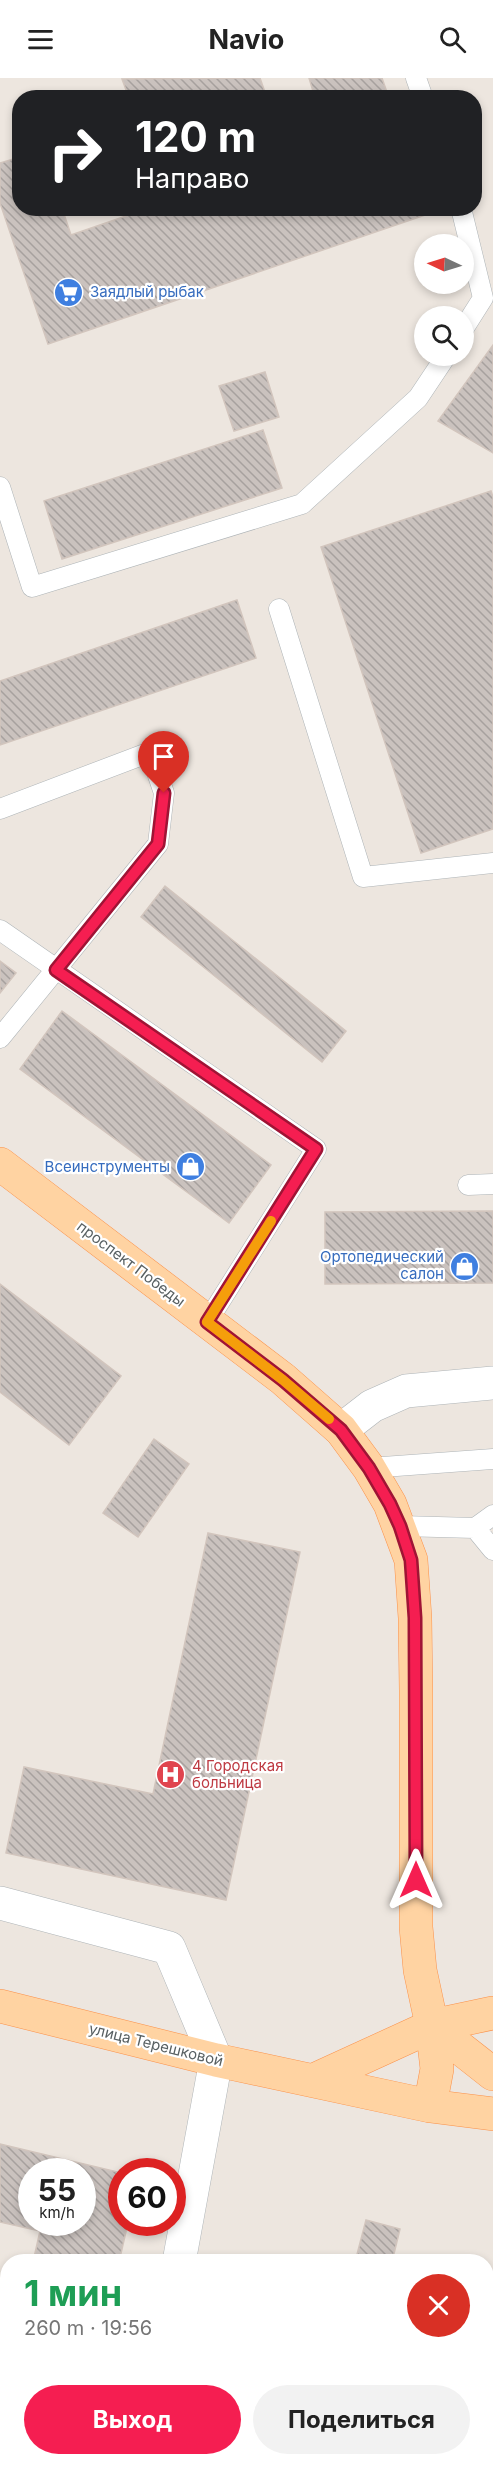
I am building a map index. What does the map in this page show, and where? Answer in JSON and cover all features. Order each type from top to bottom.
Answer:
[{"type":"main road","name":"проспект Победы","points":[[0,1164],[283,1380],[341,1430],[369,1468],[390,1504],[411,1560],[415,1618],[416,1927],[420,1970],[432,2025],[436,2069],[430,2106]]},
{"type":"main road","name":"улица Терешковой","points":[[0,2006],[216,2060],[430,2106],[493,2114]]},
{"type":"main road","points":[[314,2080],[432,2025],[493,2013]]},
{"type":"main road","points":[[432,2025],[493,2074]]},
{"type":"street","points":[[341,1430],[372,1406],[406,1391],[493,1383]]},
{"type":"street","points":[[0,1904],[169,1947],[216,2060],[180,2254]]},
{"type":"lane","points":[[463,216],[488,298],[474,316]]},
{"type":"lane","points":[[1,496],[32,587],[302,504],[418,398],[439,366]]},
{"type":"lane","points":[[279,609],[363,877],[493,862]]},
{"type":"lane","points":[[0,809],[150,752],[164,793],[158,844],[0,1038]]},
{"type":"lane","points":[[0,930],[316,1149],[207,1322]]},
{"type":"lane","points":[[468,1185],[493,1184]]},
{"type":"lane","points":[[369,1468],[493,1459]]},
{"type":"lane","points":[[400,1526],[475,1528],[493,1515]]},
{"type":"lane","points":[[475,1528],[493,1550]]},
{"type":"building","points":[[260,78],[264,90],[126,90],[122,79]]},
{"type":"building","points":[[309,78],[382,78],[386,90],[313,90]]},
{"type":"building","points":[[12,159],[12,216],[65,216],[71,235],[126,216],[422,216],[48,344],[0,203],[0,163]]},
{"type":"building","points":[[493,345],[493,453],[438,421]]},
{"type":"building","points":[[265,372],[279,417],[234,431],[219,386]]},
{"type":"building","points":[[263,430],[282,488],[62,559],[44,501]]},
{"type":"building","points":[[491,491],[493,497],[493,829],[421,853],[321,547]]},
{"type":"building","points":[[237,600],[256,658],[0,745],[0,681]]},
{"type":"building","points":[[165,886],[346,1031],[322,1062],[141,917]]},
{"type":"building","points":[[0,961],[16,973],[0,993]]},
{"type":"building","points":[[62,1011],[271,1165],[229,1223],[20,1069]]},
{"type":"building","points":[[493,1211],[493,1283],[325,1284],[325,1212]]},
{"type":"building","points":[[0,1284],[121,1376],[69,1445],[0,1392]]},
{"type":"building","points":[[154,1439],[189,1464],[138,1537],[103,1513]]},
{"type":"building","points":[[208,1533],[300,1552],[226,1900],[6,1853],[24,1767],[153,1794]]},
{"type":"building","points":[[0,2144],[59,2158],[18,2158],[18,2226],[0,2222]]},
{"type":"building","points":[[96,2167],[108,2170],[108,2236],[125,2236],[121,2254],[35,2254],[39,2236],[96,2236]]},
{"type":"building","points":[[366,2220],[400,2229],[394,2254],[357,2254]]},
{"type":"slow traffic","points":[[271,1221],[207,1322],[283,1380],[329,1419]]},
{"type":"place","name":"Заядлый рыбак","points":[[69,292]]},
{"type":"place","name":"Всеинструменты","points":[[191,1167]]},
{"type":"place","name":"Ортопедический салон","points":[[465,1266]]},
{"type":"place","name":"4 Городская больница","points":[[171,1775]]},
{"type":"route","points":[[164,793],[158,844],[56,970],[316,1149],[207,1322],[283,1380],[341,1430],[369,1468],[400,1526],[411,1560],[415,1618],[416,1880]]}]
